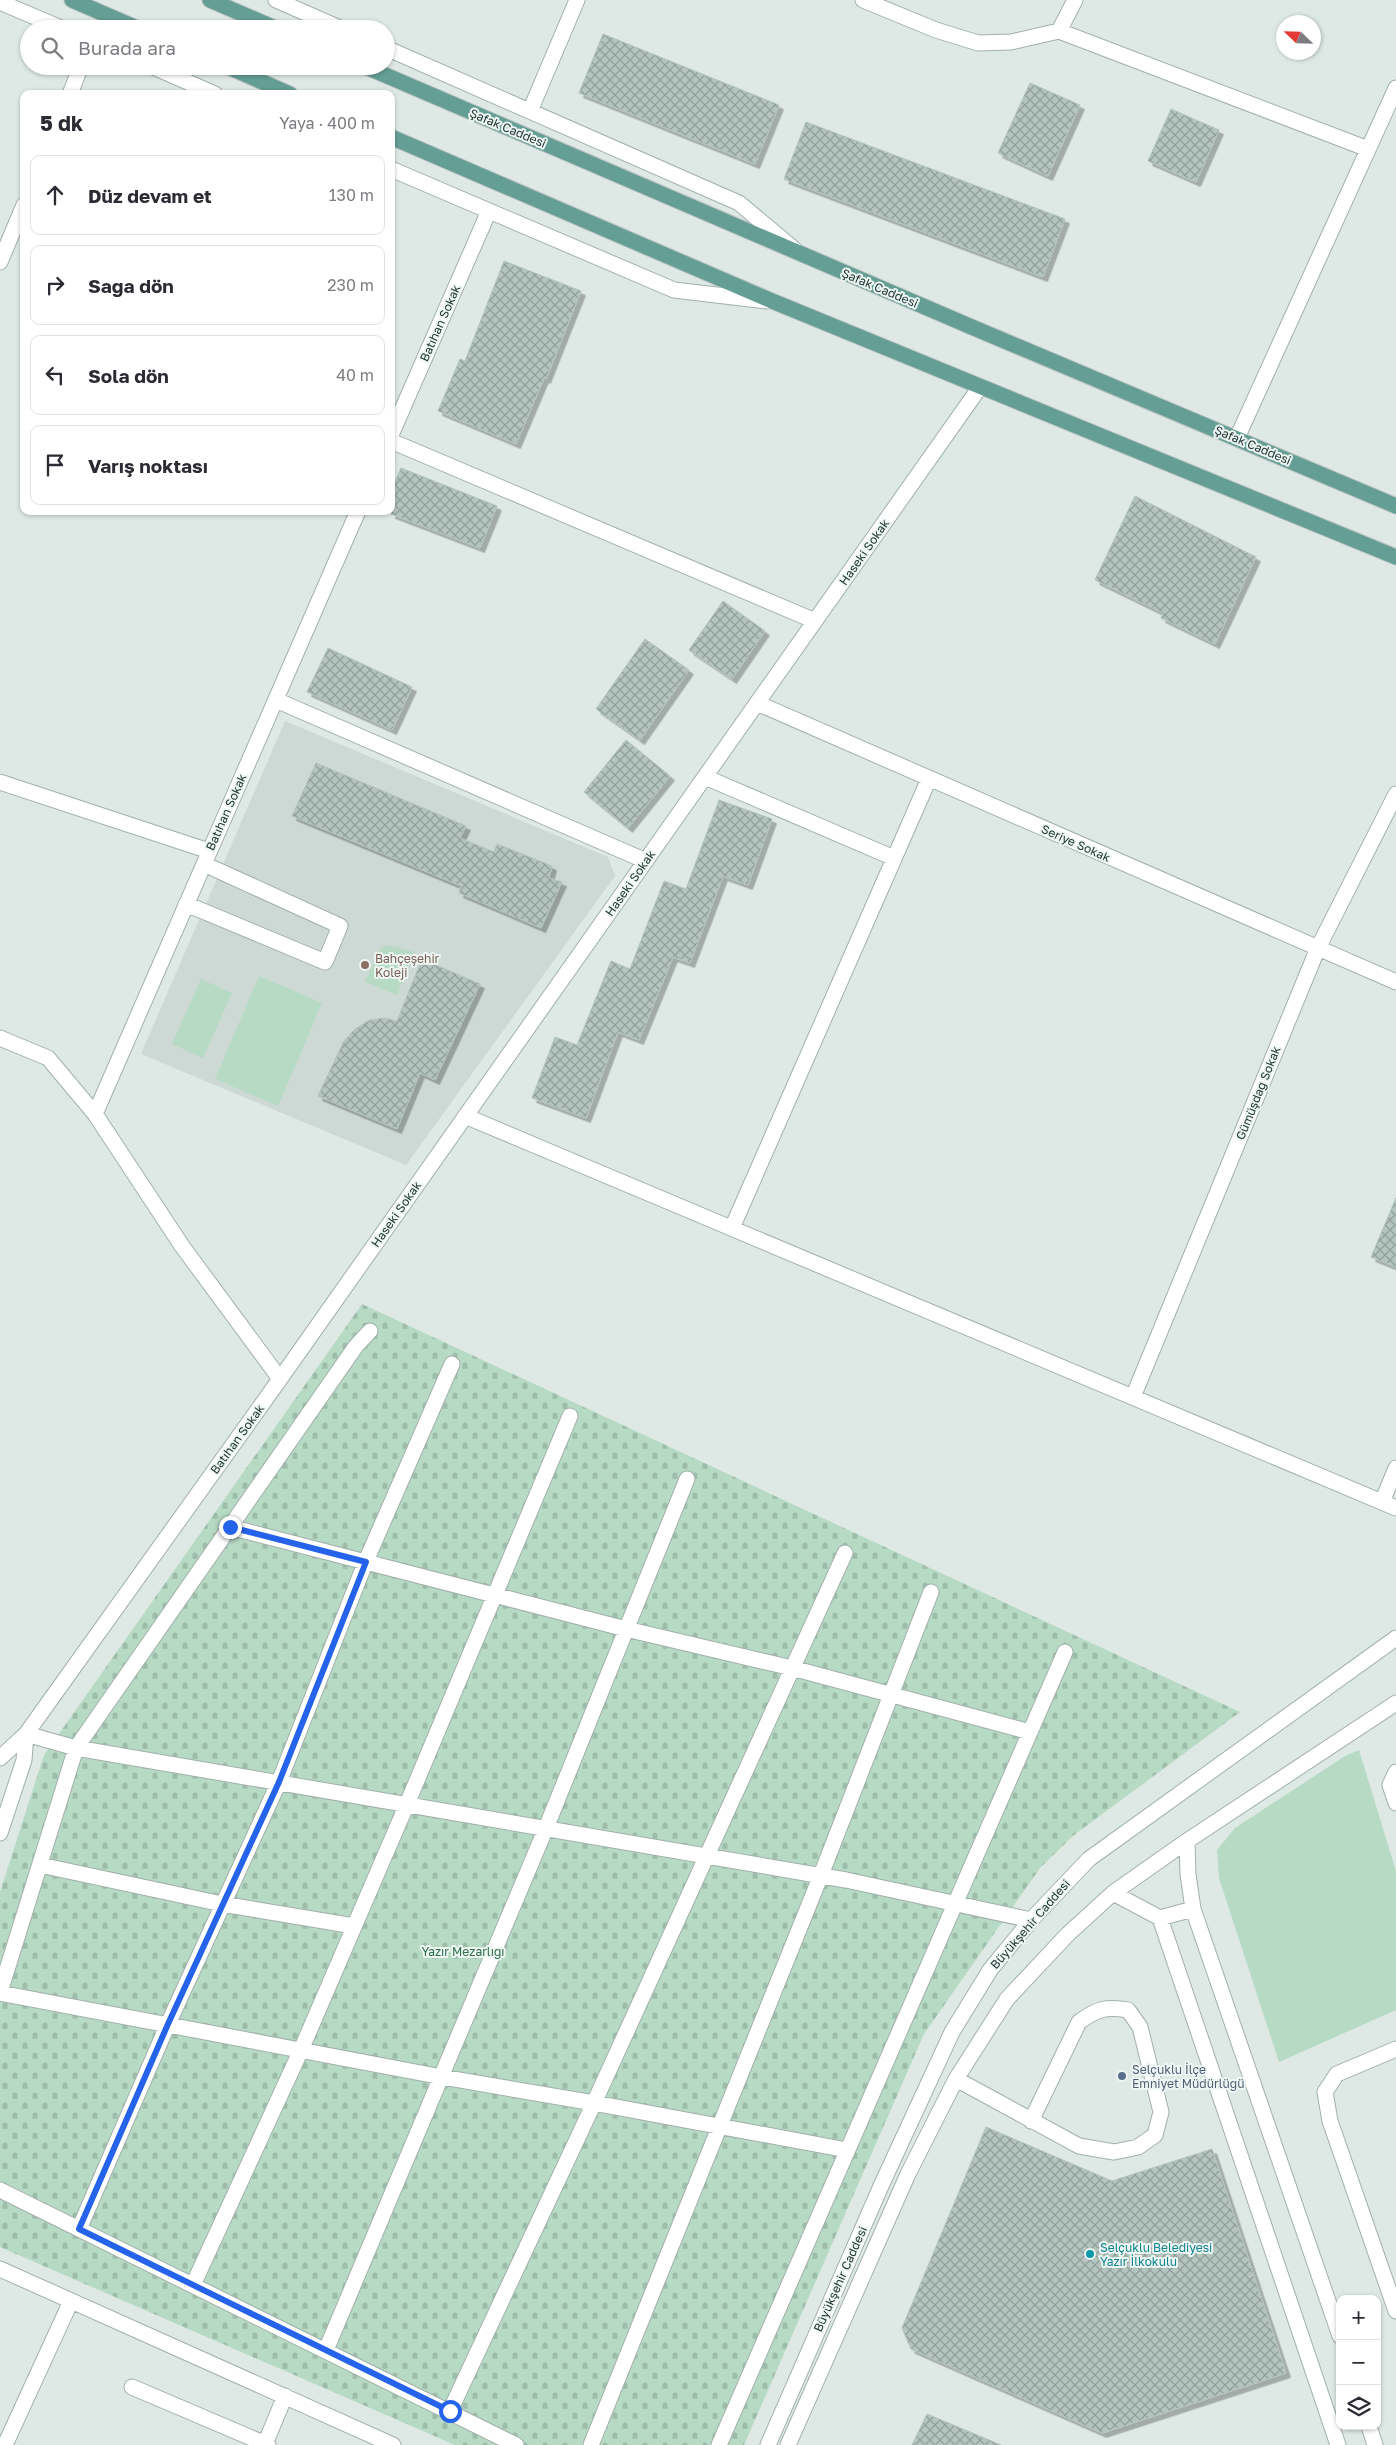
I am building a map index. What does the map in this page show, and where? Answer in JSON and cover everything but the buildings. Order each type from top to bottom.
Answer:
[{"type":"main road","points":[[72,0],[118,20]]},
{"type":"main road","points":[[210,0],[256,20]]},
{"type":"main road","points":[[247,75],[281,90]]},
{"type":"main road","name":"Şafak Caddesi","points":[[385,75],[1396,506]]},
{"type":"main road","points":[[395,139],[772,301],[1396,557]]},
{"type":"street","points":[[276,0],[322,20]]},
{"type":"street","points":[[530,111],[577,0]]},
{"type":"street","points":[[864,0],[936,30],[978,43],[1011,42],[1059,31],[1368,149]]},
{"type":"street","points":[[1059,31],[1075,0]]},
{"type":"street","points":[[0,2],[42,20]]},
{"type":"street","points":[[395,52],[739,203],[799,253]]},
{"type":"street","points":[[72,90],[77,75]]},
{"type":"street","points":[[172,75],[206,90]]},
{"type":"street","points":[[1237,438],[1396,88]]},
{"type":"street","points":[[395,171],[674,290],[772,301]]},
{"type":"street","name":"Batıhan Sokak","points":[[395,426],[489,211]]},
{"type":"street","points":[[0,262],[20,214]]},
{"type":"street","name":"Haseki Sokak","points":[[280,1379],[980,387]]},
{"type":"street","points":[[395,443],[815,621]]},
{"type":"street","name":"Batıhan Sokak","points":[[95,1114],[356,515]]},
{"type":"street","points":[[276,700],[646,861]]},
{"type":"street","name":"Seriye Sokak","points":[[757,703],[1396,982]]},
{"type":"street","points":[[705,777],[894,858]]},
{"type":"street","points":[[732,1228],[929,779]]},
{"type":"street","points":[[0,782],[207,858],[340,926],[325,962],[186,904]]},
{"type":"street","name":"Gümüşdağ Sokak","points":[[1134,1397],[1318,948],[1396,794]]},
{"type":"street","points":[[0,1038],[48,1058],[95,1114],[182,1246],[280,1379]]},
{"type":"street","points":[[465,1116],[1396,1508]]},
{"type":"street","points":[[370,1331],[356,1346],[76,1748],[0,1992],[442,2077],[847,2150]]},
{"type":"street","points":[[79,2229],[168,2024],[279,1782],[366,1562],[452,1364]]},
{"type":"street","name":"Batıhan Sokak","points":[[0,1758],[26,1734],[280,1379]]},
{"type":"street","points":[[193,2285],[301,2050],[570,1416]]},
{"type":"street","points":[[1382,1502],[1396,1468]]},
{"type":"street","points":[[326,2350],[546,1828],[687,1479]]},
{"type":"street","points":[[230,1527],[626,1629],[792,1668],[1030,1732]]},
{"type":"street","points":[[450,2411],[594,2103],[705,1856],[845,1553]]},
{"type":"street","points":[[591,2445],[821,1875],[931,1592]]},
{"type":"street","name":"Büyükşehir Caddesi","points":[[768,2445],[881,2186],[952,2032],[990,1970],[1031,1920],[1089,1859],[1396,1638]]},
{"type":"street","points":[[719,2445],[1065,1652]]},
{"type":"street","name":"Büyükşehir Caddesi","points":[[788,2445],[908,2174],[956,2079],[1007,1999],[1068,1934],[1113,1893],[1187,1841],[1396,1703]]},
{"type":"street","points":[[0,1833],[24,1760],[26,1734],[76,1748],[821,1875],[1031,1920]]},
{"type":"street","points":[[1396,1772],[1390,1785],[1396,1803]]},
{"type":"street","points":[[1187,1841],[1188,1874],[1193,1909],[1336,2324]]},
{"type":"street","points":[[40,1865],[222,1904],[354,1926]]},
{"type":"street","points":[[1113,1893],[1160,1918],[1193,1909]]},
{"type":"street","points":[[1160,1918],[1338,2445]]},
{"type":"street","points":[[956,2079],[1031,2121],[1079,2146],[1114,2152],[1138,2146],[1155,2135],[1161,2112],[1140,2027],[1128,2010],[1110,2007],[1093,2012],[1079,2022],[1031,2121]]},
{"type":"street","points":[[1396,2050],[1337,2074],[1325,2092],[1330,2121],[1396,2311]]},
{"type":"street","points":[[0,2190],[516,2445]]},
{"type":"street","points":[[0,2269],[393,2445]]},
{"type":"street","points":[[5,2445],[71,2301]]},
{"type":"street","points":[[132,2387],[267,2444],[285,2396]]},
{"type":"street","points":[[1370,2430],[1375,2445]]},
{"type":"shaded area","name":"Bahçeşehir Koleji","points":[[285,721],[608,857],[615,876],[406,1165],[141,1054]]},
{"type":"green space","points":[[387,945],[414,952],[397,995],[365,982],[381,949]]},
{"type":"green space","points":[[259,976],[322,1003],[278,1106],[215,1079]]},
{"type":"green space","points":[[201,979],[232,993],[203,1058],[172,1044]]},
{"type":"green space","name":"Yazır Mezarlığı","points":[[362,1304],[1240,1712],[1074,1835],[1040,1868],[924,2034],[744,2445],[455,2445],[0,2247],[0,1892],[44,1755]]},
{"type":"green space","points":[[1359,1750],[1396,1871],[1396,2010],[1279,2062],[1219,1878],[1217,1850],[1235,1828],[1345,1756]]},
{"type":"place","name":"Bahçeşehir Koleji","points":[[365,965]]},
{"type":"place","name":"Selçuklu İlçe Emniyet Müdürlüğü","points":[[1122,2076]]},
{"type":"place","name":"Selçuklu Belediyesi Yazır İlkokulu","points":[[1090,2254]]},
{"type":"route","points":[[230,1527],[366,1562],[279,1782],[168,2024],[79,2229],[450,2411]]}]
